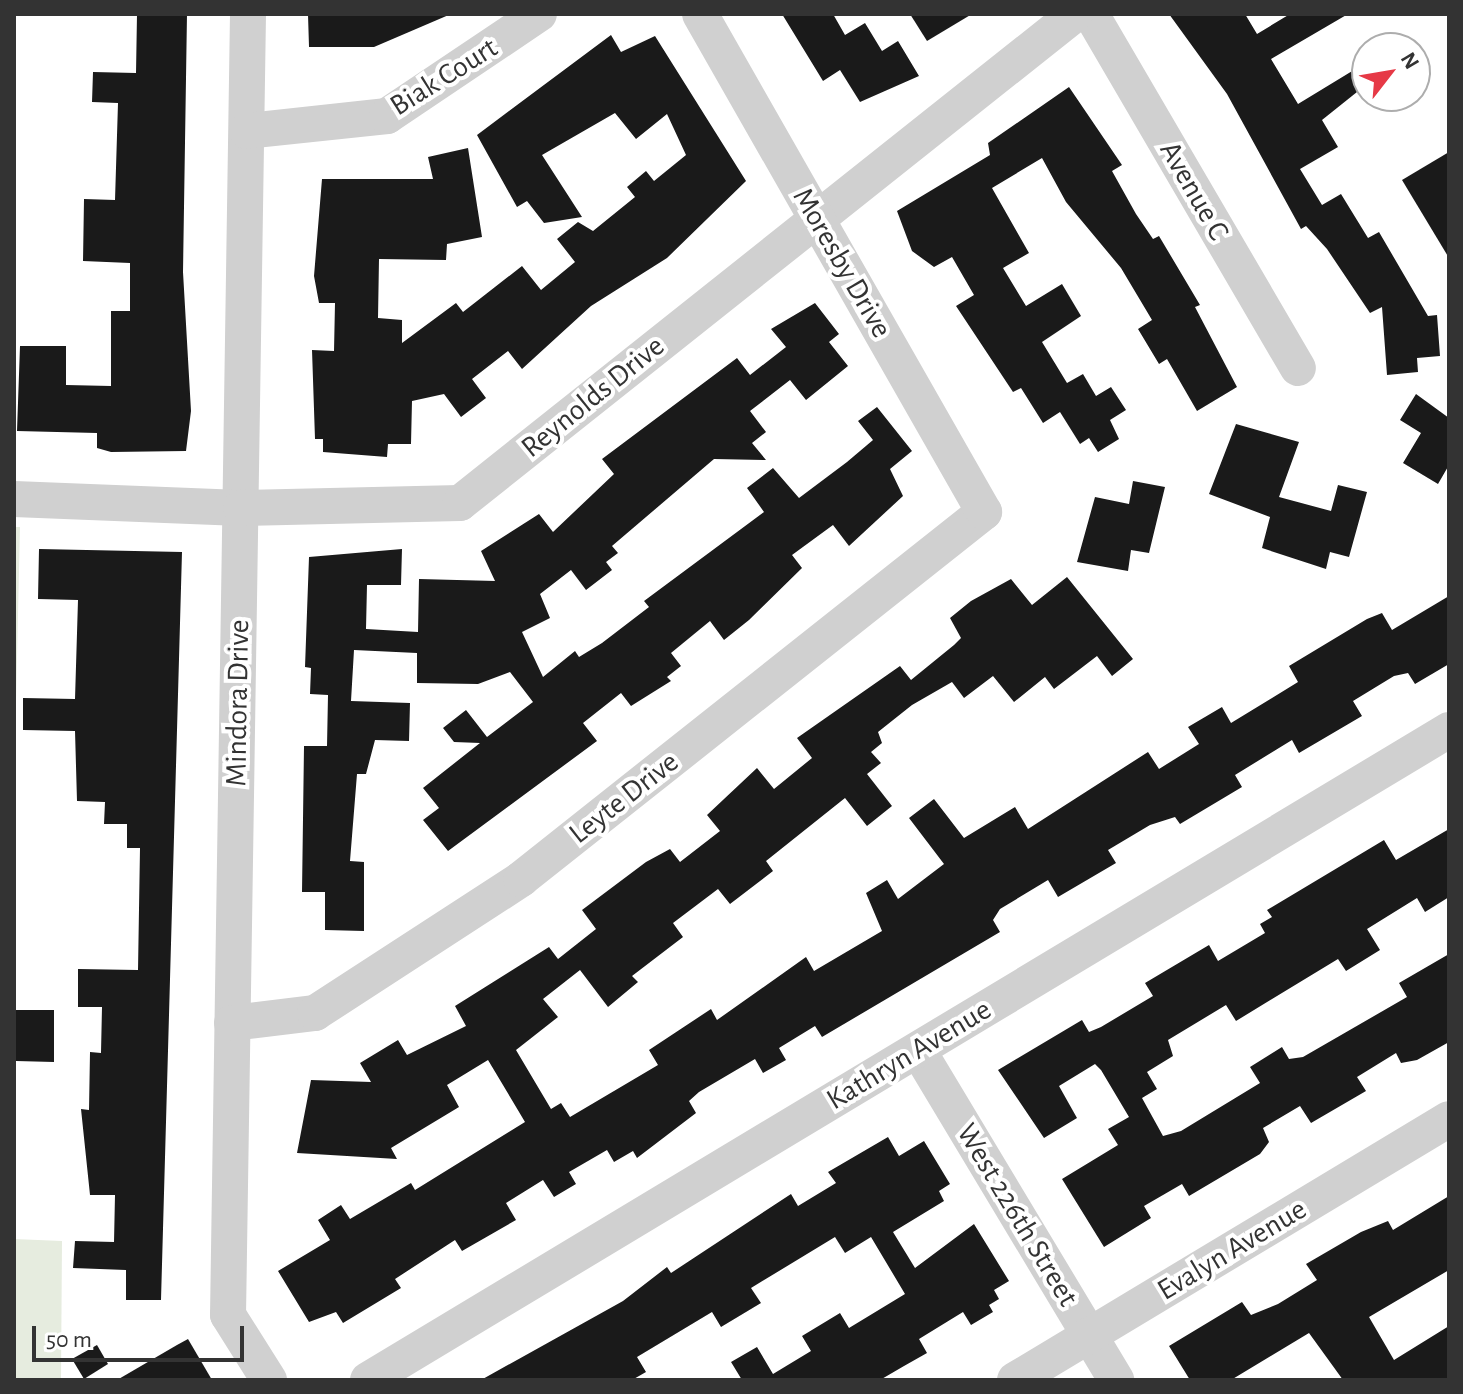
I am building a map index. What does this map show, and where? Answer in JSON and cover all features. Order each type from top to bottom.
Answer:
[{"type":"street","name":"Mindora Drive","points":[[248,14],[228,1315],[269,1380]]},
{"type":"street","name":"Biak Court","points":[[247,131],[387,116],[539,14]]},
{"type":"street","name":"Moresby Drive","points":[[700,14],[984,512]]},
{"type":"street","name":"Reynolds Drive","points":[[14,499],[241,508],[460,503],[1075,14]]},
{"type":"street","name":"Avenue C","points":[[1091,14],[1298,368]]},
{"type":"street","name":"Leyte Drive","points":[[232,1023],[315,1013],[521,879],[984,512]]},
{"type":"street","name":"Kathryn Avenue","points":[[368,1380],[1449,730]]},
{"type":"street","name":"West 226th Street","points":[[918,1050],[1116,1380]]},
{"type":"street","name":"Evalyn Avenue","points":[[1015,1380],[1449,1119]]},
{"type":"shaded area","points":[[14,527],[20,527],[14,790]]},
{"type":"shaded area","points":[[14,1239],[62,1241],[61,1380],[14,1380]]},
{"type":"building","points":[[137,14],[187,14],[183,272],[191,411],[186,451],[111,452],[97,448],[97,433],[17,431],[20,346],[66,346],[66,385],[111,386],[111,311],[130,311],[130,263],[83,261],[84,199],[115,200],[118,103],[92,102],[93,72],[136,73]]},
{"type":"building","points":[[308,14],[451,14],[374,47],[309,47]]},
{"type":"building","points":[[782,14],[833,14],[845,35],[865,23],[882,51],[898,41],[919,76],[860,102],[840,70],[823,81]]},
{"type":"building","points":[[910,14],[972,14],[927,41]]},
{"type":"building","points":[[1169,14],[1245,14],[1257,34],[1290,14],[1348,14],[1271,59],[1298,104],[1351,72],[1351,97],[1322,120],[1338,147],[1300,169],[1322,205],[1341,194],[1368,238],[1379,232],[1428,316],[1437,315],[1440,356],[1417,358],[1418,372],[1387,375],[1382,307],[1370,313],[1327,249],[1306,226],[1301,229],[1227,94]]},
{"type":"building","points":[[611,35],[621,52],[655,36],[746,181],[667,258],[591,306],[522,369],[508,351],[472,379],[486,398],[461,417],[444,394],[412,401],[411,444],[388,444],[387,457],[323,452],[323,439],[315,439],[312,350],[334,351],[335,303],[319,303],[314,276],[322,179],[433,179],[428,157],[468,148],[482,237],[447,244],[446,260],[379,259],[378,318],[402,320],[402,343],[456,303],[463,312],[522,266],[541,290],[575,262],[557,239],[578,222],[593,231],[635,197],[627,187],[646,171],[654,181],[686,155],[667,114],[636,139],[615,113],[542,155],[582,217],[544,223],[527,201],[517,207],[477,135]]},
{"type":"building","points":[[1069,87],[1122,165],[1112,171],[1153,239],[1159,236],[1200,305],[1195,307],[1237,387],[1197,411],[1167,359],[1159,364],[1138,329],[1152,320],[1121,268],[1066,202],[1042,158],[992,188],[1029,253],[1003,268],[1026,306],[1062,284],[1081,316],[1042,342],[1067,383],[1083,374],[1096,396],[1111,387],[1126,410],[1110,420],[1119,439],[1098,452],[1089,438],[1080,444],[1060,412],[1043,423],[1021,388],[1013,392],[956,306],[974,295],[952,257],[934,267],[912,251],[897,211],[990,155],[988,143]]},
{"type":"building","points":[[1449,152],[1449,258],[1402,180]]},
{"type":"building","points":[[815,303],[839,334],[829,342],[848,366],[806,400],[790,380],[750,411],[766,432],[752,443],[766,460],[714,459],[612,546],[618,553],[606,562],[612,570],[586,590],[571,570],[540,594],[550,618],[522,632],[543,677],[575,651],[579,657],[602,643],[649,607],[644,601],[764,512],[747,488],[773,468],[799,498],[873,440],[858,421],[877,407],[912,451],[890,469],[903,496],[849,546],[833,525],[792,555],[802,568],[749,620],[724,640],[710,621],[671,653],[681,666],[667,677],[671,681],[631,706],[621,693],[583,723],[597,741],[448,851],[423,820],[439,808],[423,788],[480,743],[454,742],[443,728],[466,710],[487,737],[533,702],[510,672],[478,684],[417,683],[417,653],[354,650],[351,701],[410,703],[409,741],[375,740],[366,774],[357,774],[350,861],[364,862],[364,931],[325,930],[325,892],[302,892],[304,746],[327,746],[328,695],[310,694],[311,668],[305,667],[309,557],[402,549],[401,585],[367,585],[366,629],[418,632],[419,579],[495,581],[481,551],[539,514],[553,532],[614,474],[602,459],[737,358],[750,375],[786,347],[771,329]]},
{"type":"building","points":[[1416,394],[1449,418],[1449,465],[1438,484],[1403,463],[1421,433],[1400,420]]},
{"type":"building","points":[[1236,424],[1299,442],[1279,497],[1331,511],[1338,485],[1367,492],[1349,557],[1330,552],[1326,569],[1262,548],[1270,517],[1209,494]]},
{"type":"building","points":[[1133,481],[1165,487],[1149,553],[1131,550],[1128,571],[1077,562],[1095,497],[1129,504]]},
{"type":"building","points":[[39,549],[182,552],[161,1300],[126,1300],[126,1270],[73,1268],[75,1241],[114,1242],[115,1195],[90,1195],[81,1109],[89,1110],[90,1052],[101,1053],[102,1007],[78,1007],[78,969],[138,970],[140,848],[127,848],[127,824],[104,824],[105,802],[77,801],[75,731],[23,730],[23,698],[75,699],[78,600],[38,599]]},
{"type":"building","points":[[1067,577],[1133,659],[1112,676],[1097,656],[1054,689],[1045,677],[1014,702],[993,676],[964,698],[952,682],[912,705],[878,732],[882,743],[871,752],[881,763],[867,774],[892,806],[867,826],[845,798],[766,861],[773,871],[730,904],[718,889],[673,923],[683,937],[632,976],[638,982],[608,1007],[580,970],[543,999],[558,1017],[516,1050],[551,1109],[561,1103],[570,1117],[658,1065],[649,1050],[711,1009],[717,1020],[806,957],[814,971],[882,931],[866,893],[887,880],[898,899],[944,864],[909,818],[934,799],[964,838],[1015,807],[1028,829],[1148,752],[1159,769],[1199,744],[1188,727],[1222,707],[1231,723],[1298,682],[1289,666],[1367,619],[1382,613],[1392,630],[1449,596],[1449,664],[1415,684],[1408,673],[1394,676],[1353,701],[1362,716],[1299,753],[1292,740],[1235,775],[1242,787],[1180,824],[1175,817],[1150,825],[1108,850],[1116,863],[1058,897],[1048,880],[1000,909],[993,920],[1000,932],[822,1037],[815,1026],[779,1048],[786,1060],[763,1073],[755,1059],[699,1092],[689,1101],[696,1113],[637,1158],[633,1151],[614,1162],[607,1150],[569,1172],[576,1184],[554,1197],[543,1180],[506,1203],[516,1220],[462,1251],[455,1240],[395,1279],[401,1288],[343,1323],[336,1312],[309,1322],[278,1271],[330,1240],[318,1220],[341,1205],[350,1219],[411,1183],[415,1190],[525,1122],[488,1060],[447,1085],[459,1107],[391,1148],[397,1159],[297,1153],[311,1080],[371,1082],[360,1063],[398,1040],[407,1055],[466,1026],[455,1006],[549,947],[558,959],[596,929],[582,910],[646,862],[670,849],[680,862],[720,831],[707,815],[757,768],[774,789],[812,758],[797,738],[900,666],[911,680],[954,645],[961,638],[950,618],[971,601],[1011,579],[1032,605]]},
{"type":"building","points":[[1449,829],[1449,897],[1425,912],[1417,898],[1367,929],[1380,950],[1346,971],[1338,959],[1236,1021],[1226,1005],[1168,1040],[1173,1056],[1147,1072],[1157,1089],[1142,1098],[1163,1136],[1181,1131],[1260,1083],[1250,1067],[1282,1047],[1289,1059],[1303,1057],[1407,997],[1399,983],[1449,954],[1449,1042],[1417,1060],[1401,1063],[1396,1053],[1357,1077],[1366,1091],[1311,1123],[1300,1106],[1263,1128],[1269,1142],[1260,1154],[1189,1196],[1182,1184],[1144,1206],[1151,1218],[1104,1247],[1062,1179],[1118,1145],[1108,1129],[1129,1117],[1101,1070],[1095,1064],[1059,1086],[1077,1118],[1044,1138],[998,1070],[1082,1020],[1089,1032],[1101,1027],[1153,996],[1145,983],[1209,945],[1218,961],[1265,933],[1260,924],[1272,917],[1267,910],[1384,840],[1396,860]]},
{"type":"building","points":[[14,1010],[54,1010],[54,1062],[16,1061]]},
{"type":"building","points":[[888,1137],[899,1156],[924,1141],[950,1184],[939,1191],[944,1201],[893,1232],[915,1268],[974,1224],[1009,1281],[994,1290],[999,1299],[989,1305],[993,1312],[971,1325],[963,1312],[919,1339],[927,1353],[880,1380],[742,1380],[731,1362],[757,1347],[773,1374],[811,1351],[802,1336],[840,1313],[849,1328],[905,1294],[871,1237],[845,1253],[835,1237],[751,1288],[761,1303],[721,1327],[712,1312],[637,1357],[646,1372],[632,1380],[481,1380],[623,1301],[667,1267],[671,1273],[791,1194],[798,1206],[836,1183],[828,1172]]},
{"type":"building","points":[[1449,1196],[1449,1270],[1369,1317],[1394,1360],[1449,1326],[1449,1380],[1343,1380],[1309,1333],[1231,1380],[1190,1380],[1169,1346],[1242,1302],[1251,1315],[1278,1304],[1317,1280],[1306,1264],[1361,1232],[1388,1221],[1393,1230]]},
{"type":"building","points":[[188,1339],[212,1380],[117,1380],[177,1345]]},
{"type":"building","points":[[97,1345],[108,1364],[84,1379],[72,1359]]}]
